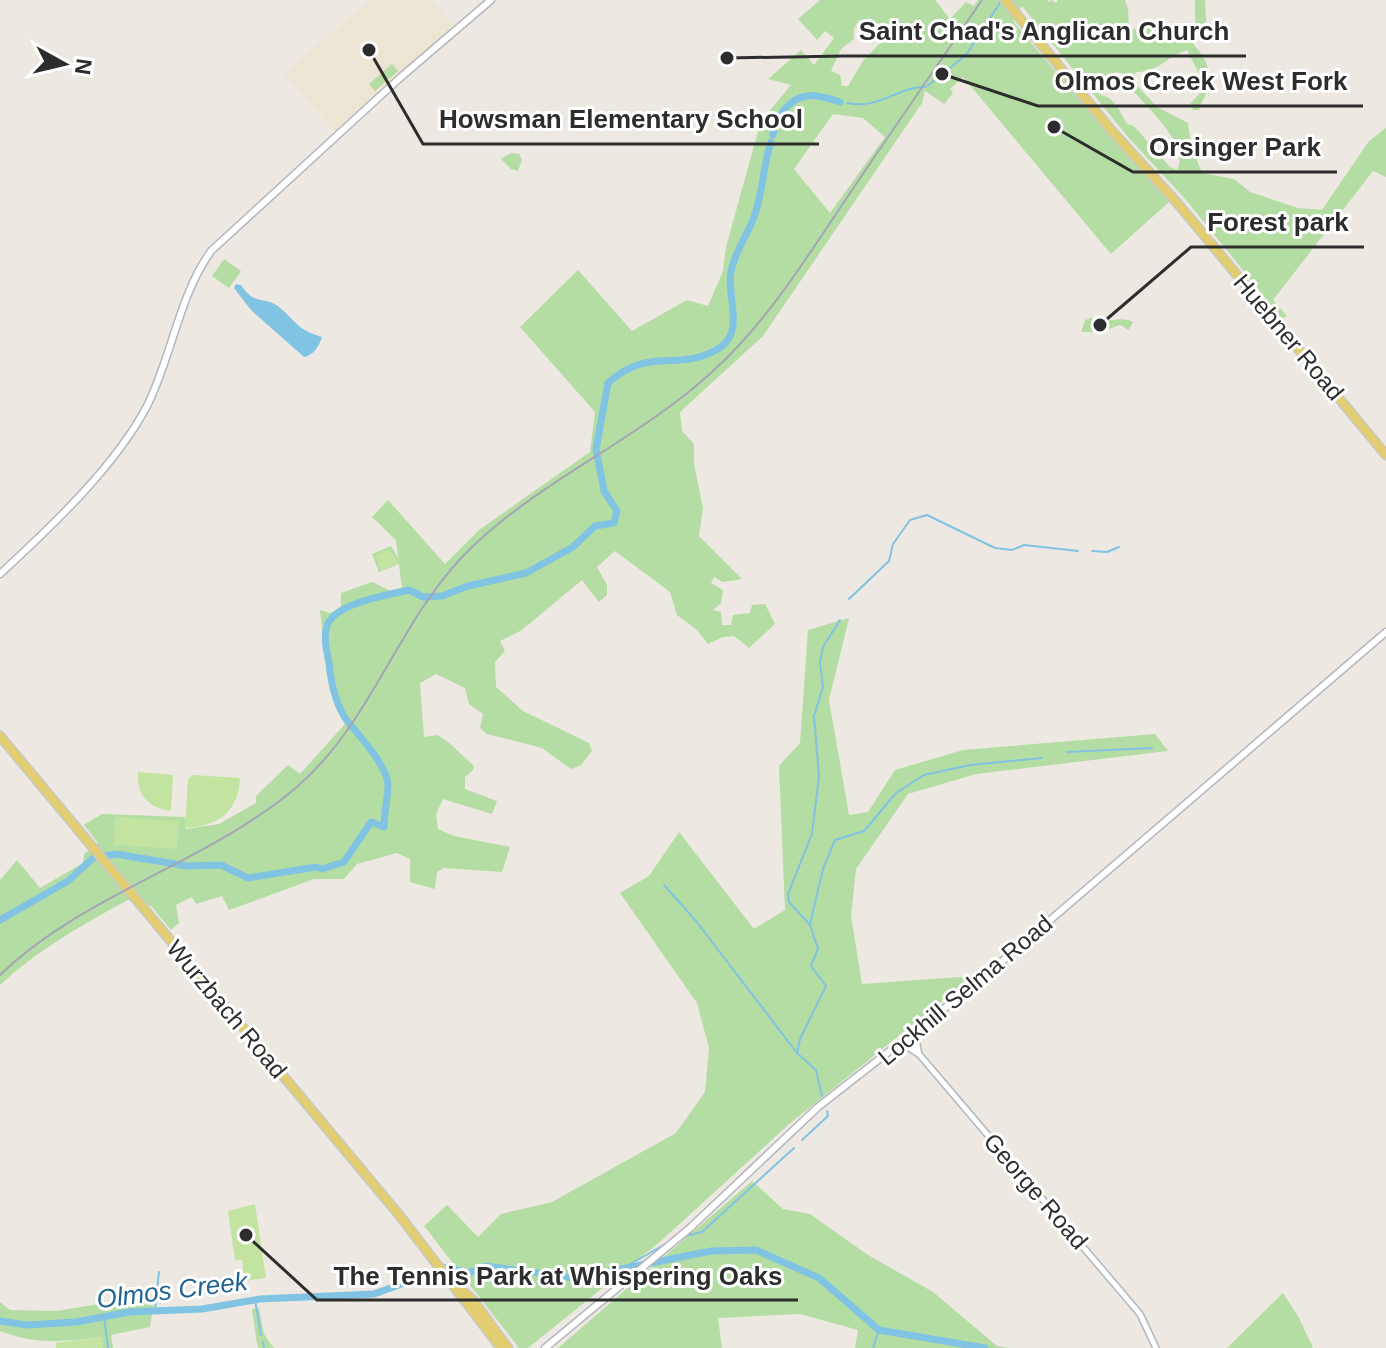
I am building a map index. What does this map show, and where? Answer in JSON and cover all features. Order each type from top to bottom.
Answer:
[{"type":"main road","points":[[0,574],[73,504],[140,419],[164,366],[193,284],[211,251],[401,77],[491,0]]},
{"type":"main road","name":"Huebner Road","points":[[1005,0],[1386,455]]},
{"type":"main road","name":"Lockhill Selma Road","points":[[545,1348],[690,1228],[788,1133],[907,1040],[1386,632]]},
{"type":"main road","name":"Wurzbach Road","points":[[0,736],[508,1348]]},
{"type":"main road","points":[[918,1053],[916,1038],[926,1024]]},
{"type":"main road","points":[[892,1051],[909,1047],[918,1053]]},
{"type":"main road","points":[[457,1285],[472,1307],[471,1311],[501,1348]]},
{"type":"main road","points":[[471,1311],[477,1312],[486,1324],[492,1325]]},
{"type":"street","name":"George Road","points":[[907,1040],[1134,1308],[1156,1348]]},
{"type":"shaded area","points":[[371,0],[431,0],[453,26],[334,131],[284,73]]},
{"type":"green space","points":[[820,0],[935,0],[950,19],[966,2],[974,6],[978,0],[1051,0],[1056,3],[1058,0],[1125,0],[1129,30],[1167,24],[1181,36],[1195,26],[1195,0],[1205,0],[1206,22],[1193,44],[1204,58],[1210,80],[1199,110],[1193,110],[1190,104],[1204,89],[1203,82],[1187,50],[1157,67],[1136,72],[1132,80],[1157,107],[1188,123],[1191,145],[1202,173],[1234,179],[1250,192],[1298,208],[1322,210],[1369,141],[1386,128],[1386,177],[1373,171],[1273,300],[1287,316],[1282,319],[1022,6],[1013,21],[1169,202],[1111,254],[963,77],[950,89],[953,93],[944,104],[925,91],[922,103],[763,336],[680,412],[682,431],[694,444],[694,464],[703,508],[699,536],[742,579],[723,582],[714,577],[711,583],[723,590],[721,603],[713,610],[721,612],[722,625],[731,625],[733,615],[750,613],[752,605],[765,604],[775,624],[749,648],[734,636],[708,644],[697,630],[677,615],[670,592],[615,551],[597,567],[607,585],[607,595],[599,602],[582,580],[522,630],[500,641],[505,651],[495,662],[496,687],[523,711],[589,743],[592,751],[581,765],[571,769],[542,748],[487,734],[480,728],[483,714],[469,704],[465,688],[436,674],[420,683],[424,737],[437,735],[447,741],[474,766],[465,777],[465,789],[497,801],[492,814],[443,799],[436,814],[438,829],[454,836],[510,847],[502,872],[444,868],[437,872],[435,889],[410,882],[410,859],[397,853],[357,864],[344,879],[314,879],[229,910],[222,896],[196,904],[192,897],[176,905],[179,923],[171,930],[151,906],[128,900],[46,949],[0,985],[0,880],[17,860],[40,888],[83,863],[84,854],[98,843],[84,825],[102,814],[185,817],[186,829],[219,824],[256,803],[256,796],[288,765],[300,774],[346,723],[327,674],[320,610],[330,613],[341,607],[341,593],[372,582],[391,591],[402,588],[399,564],[379,572],[372,554],[391,546],[398,558],[396,540],[372,517],[388,500],[445,564],[479,530],[590,452],[595,412],[520,327],[578,270],[632,331],[687,300],[708,306],[723,271],[726,247],[759,128],[791,85],[768,79],[801,50],[814,65],[834,38],[825,31],[817,40],[798,19]],"holes":[[[859,20],[881,24],[889,34],[863,61],[848,86],[842,86],[840,75],[831,71],[841,49],[854,39],[854,29]],[[1115,72],[1126,74],[1127,84],[1172,137],[1180,160],[1177,170],[1170,167],[1134,126],[1127,124],[1117,106],[1099,94],[1098,90]],[[833,114],[863,118],[885,137],[830,213],[794,169]]]},
{"type":"green space","points":[[392,64],[398,71],[375,91],[369,84]]},
{"type":"green space","points":[[511,153],[519,154],[522,160],[518,171],[511,169],[501,159]]},
{"type":"green space","points":[[224,259],[241,271],[229,288],[212,276]]},
{"type":"green space","points":[[1085,320],[1133,322],[1129,330],[1120,325],[1101,332],[1081,332]]},
{"type":"green space","points":[[389,549],[398,563],[380,571],[376,555]]},
{"type":"green space","points":[[849,618],[829,700],[849,815],[868,812],[895,770],[963,750],[1155,734],[1168,751],[976,774],[908,794],[856,869],[851,916],[862,984],[973,976],[788,1125],[662,1240],[528,1348],[519,1348],[424,1226],[447,1205],[478,1237],[501,1214],[552,1202],[676,1133],[705,1092],[709,1048],[697,1003],[620,893],[649,876],[679,832],[754,929],[785,910],[779,766],[800,743],[808,630]]},
{"type":"green space","points":[[138,772],[173,775],[171,811],[156,807],[146,799],[139,787]]},
{"type":"green space","points":[[192,775],[240,778],[235,800],[224,815],[207,824],[185,828],[188,779]]},
{"type":"green space","points":[[115,817],[179,821],[177,849],[114,845]]},
{"type":"green space","points":[[752,1181],[783,1209],[810,1214],[868,1255],[933,1292],[997,1346],[1008,1348],[855,1348],[858,1330],[800,1314],[718,1318],[722,1348],[558,1348]]},
{"type":"green space","points":[[255,1204],[266,1278],[244,1281],[242,1260],[235,1260],[228,1211]]},
{"type":"green space","points":[[1283,1293],[1313,1348],[1227,1348]]},
{"type":"green space","points":[[155,1295],[150,1327],[111,1335],[113,1348],[103,1348],[101,1337],[50,1341],[26,1339],[0,1331],[0,1302],[10,1310],[56,1311]]},
{"type":"green space","points":[[259,1308],[264,1334],[274,1348],[259,1348],[257,1344],[252,1309]]},
{"type":"green space","points":[[102,1337],[103,1348],[56,1348],[56,1343]]},
{"type":"water","points":[[236,284],[251,296],[279,307],[302,328],[322,337],[316,350],[304,357],[251,310],[234,288]]},
{"type":"waterway","points":[[847,103],[870,103],[917,87],[926,87],[966,55],[1001,1]]},
{"type":"waterway","points":[[773,135],[784,110],[800,98],[815,96],[840,102]]},
{"type":"waterway","points":[[0,920],[68,881],[93,858],[116,854],[187,866],[221,865],[248,878],[316,867],[322,869],[344,862],[371,822],[384,827],[388,789],[386,776],[337,702],[326,645],[327,626],[340,611],[376,598],[409,590],[423,597],[442,596],[468,586],[526,573],[573,547],[595,526],[614,523],[617,511],[604,491],[596,449],[608,383],[637,365],[702,356],[716,350],[731,335],[731,271],[755,214],[771,142]]},
{"type":"waterway","points":[[849,599],[889,561],[893,544],[910,520],[927,515],[995,548],[1012,550],[1024,545],[1078,551]]},
{"type":"waterway","points":[[1092,551],[1107,552],[1119,547]]},
{"type":"waterway","points":[[822,1096],[816,1070],[797,1053],[800,1039],[826,986],[811,966],[818,949],[810,925],[789,902],[788,894],[812,834],[819,776],[814,716],[823,687],[820,662],[823,647],[840,620]]},
{"type":"waterway","points":[[1067,752],[1152,748]]},
{"type":"waterway","points":[[810,924],[823,869],[835,840],[864,831],[896,793],[924,775],[970,765],[1042,758]]},
{"type":"waterway","points":[[664,885],[696,921],[797,1053]]},
{"type":"waterway","points":[[802,1140],[828,1116],[827,1111]]},
{"type":"waterway","points":[[685,1236],[702,1232],[794,1148]]},
{"type":"waterway","points":[[627,1266],[674,1239]]},
{"type":"waterway","name":"Olmos Creek","points":[[0,1321],[27,1325],[76,1322],[129,1312],[202,1309],[260,1299],[374,1294],[448,1267],[469,1273],[486,1266],[576,1278],[711,1251],[756,1250],[819,1278],[879,1330],[985,1348]]},
{"type":"waterway","points":[[155,1311],[159,1272]]},
{"type":"waterway","points":[[255,1300],[261,1335]]},
{"type":"waterway","points":[[104,1317],[108,1348]]},
{"type":"waterway","points":[[873,1348],[879,1330]]},
{"type":"waterway","points":[[263,1342],[264,1348]]},
{"type":"railway","points":[[0,975],[34,946],[70,922],[226,836],[298,786],[345,733],[419,613],[462,557],[520,507],[683,397],[732,353],[800,267],[982,0]]},
{"type":"place","name":"Howsman Elementary School","points":[[369,50]]},
{"type":"place","name":"Saint Chad's Anglican Church","points":[[727,58]]},
{"type":"place","name":"Olmos Creek West Fork","points":[[942,74]]},
{"type":"place","name":"Orsinger Park","points":[[1054,127]]},
{"type":"place","name":"Forest park","points":[[1100,325]]},
{"type":"place","name":"The Tennis Park at Whispering Oaks","points":[[246,1235]]}]
